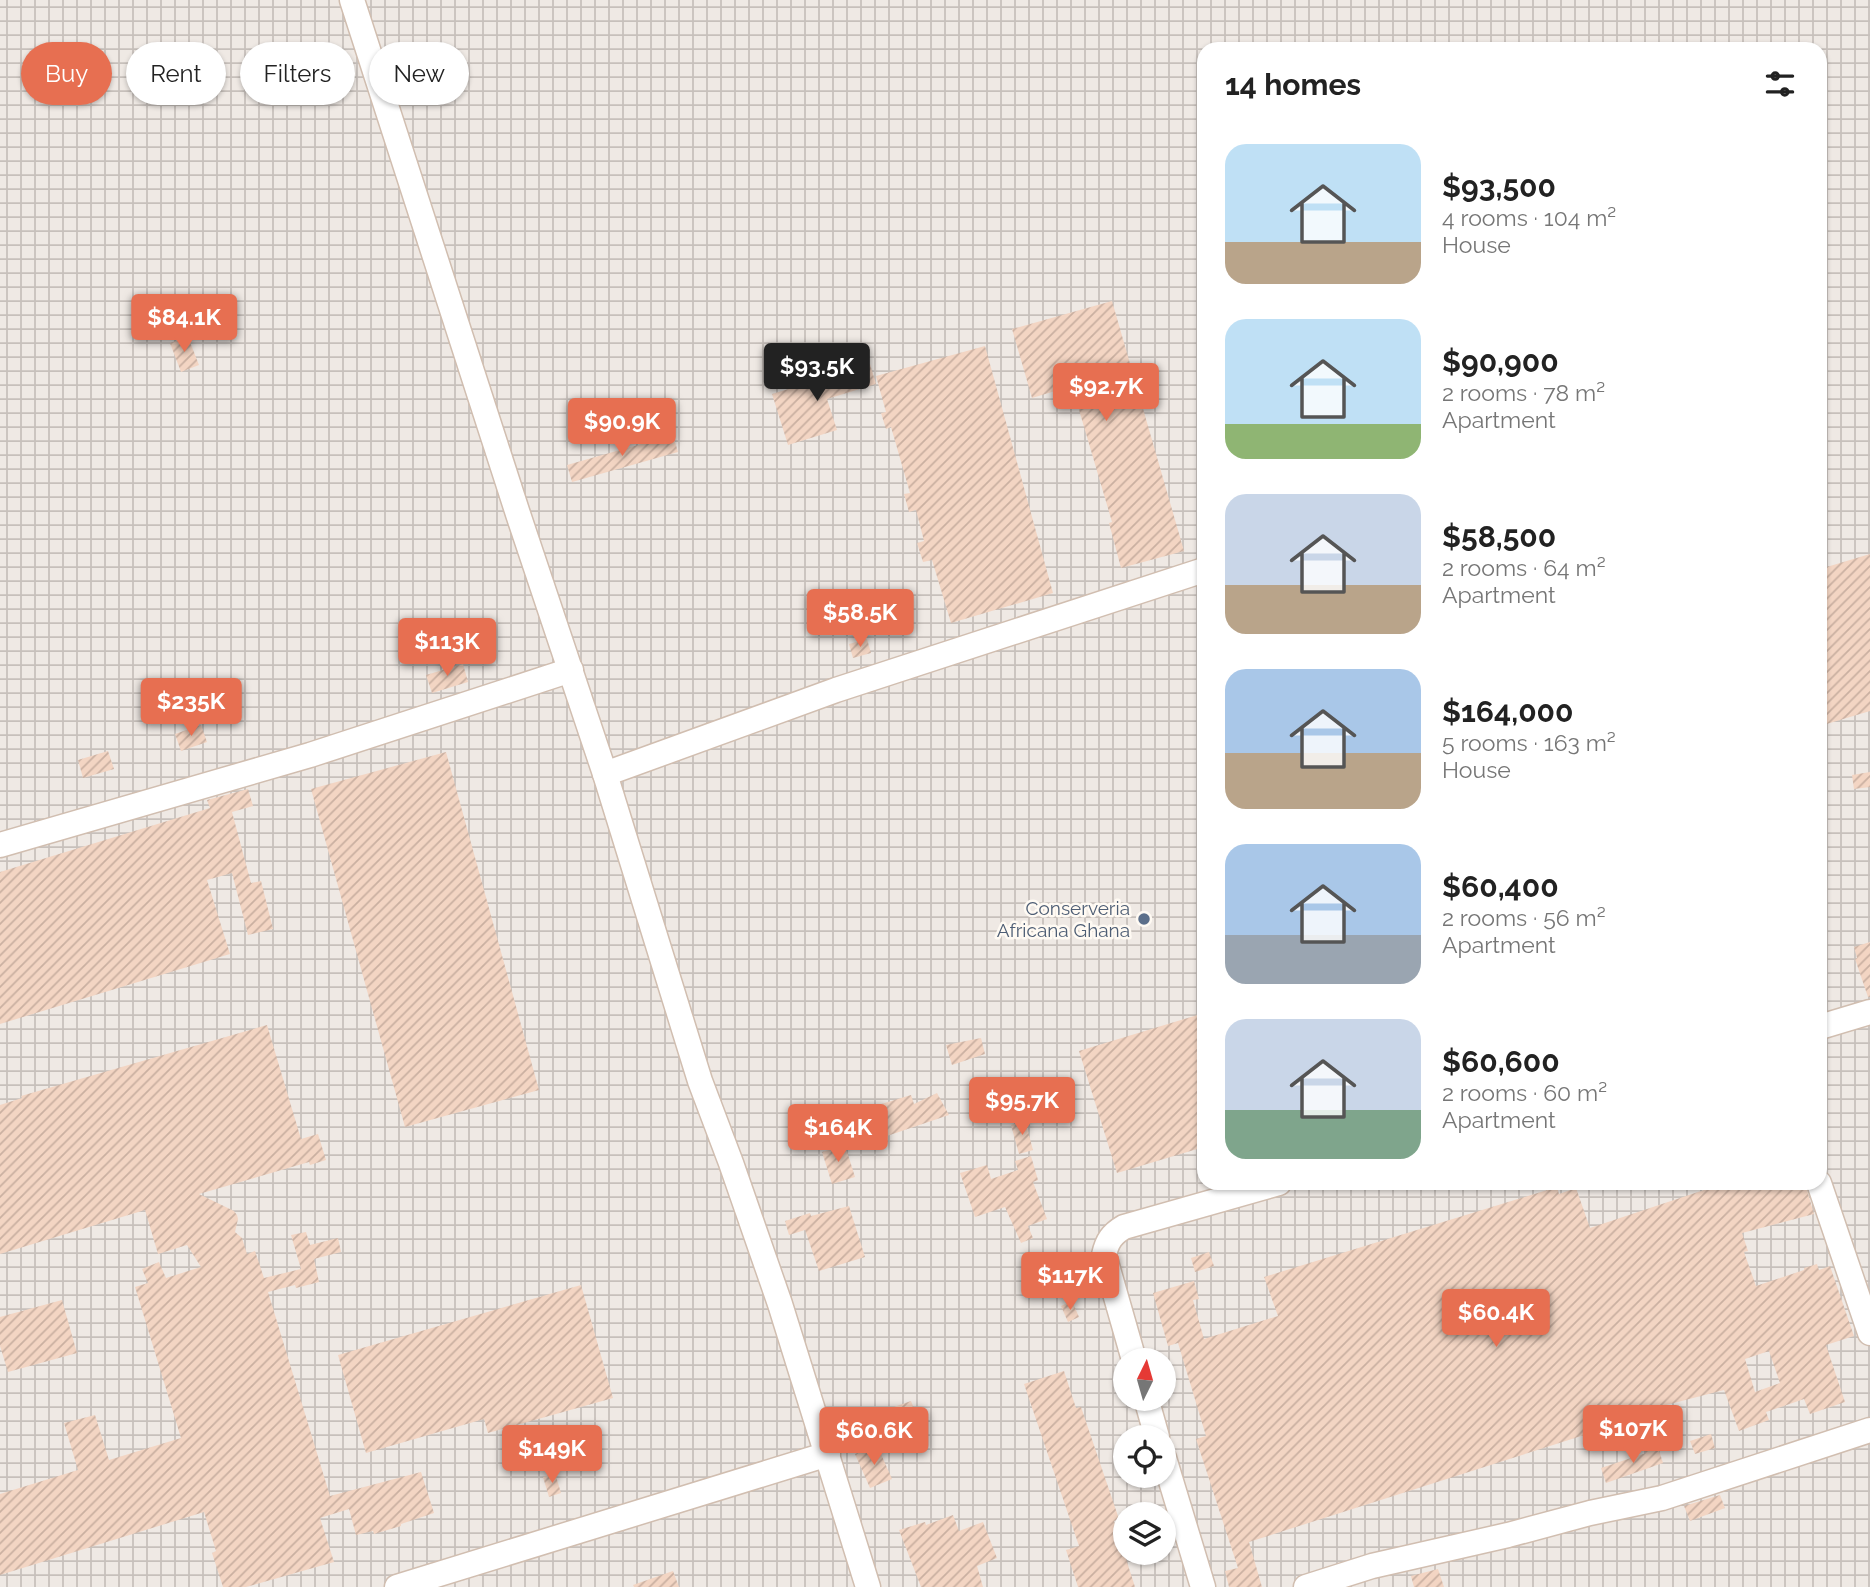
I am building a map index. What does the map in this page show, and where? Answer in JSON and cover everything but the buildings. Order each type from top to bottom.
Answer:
[{"type":"street","points":[[352,0],[605,774],[700,1081],[780,1304],[869,1587]]},
{"type":"street","points":[[605,774],[836,690],[1197,572]]},
{"type":"street","points":[[0,845],[310,755],[571,670]]},
{"type":"street","points":[[1827,1025],[1870,1012]]},
{"type":"street","points":[[1131,1348],[1104,1255],[1106,1244],[1114,1233],[1124,1227],[1254,1190]]},
{"type":"street","points":[[1821,1190],[1870,1333]]},
{"type":"street","points":[[1306,1587],[1372,1566],[1662,1498],[1870,1430]]},
{"type":"street","points":[[397,1587],[828,1454]]},
{"type":"street","points":[[1173,1488],[1203,1587]]},
{"type":"shaded area","points":[[0,0],[1870,0],[1870,1587],[0,1587]]},
{"type":"place","name":"Conserveria Africana Ghana","points":[[1144,919]]}]
